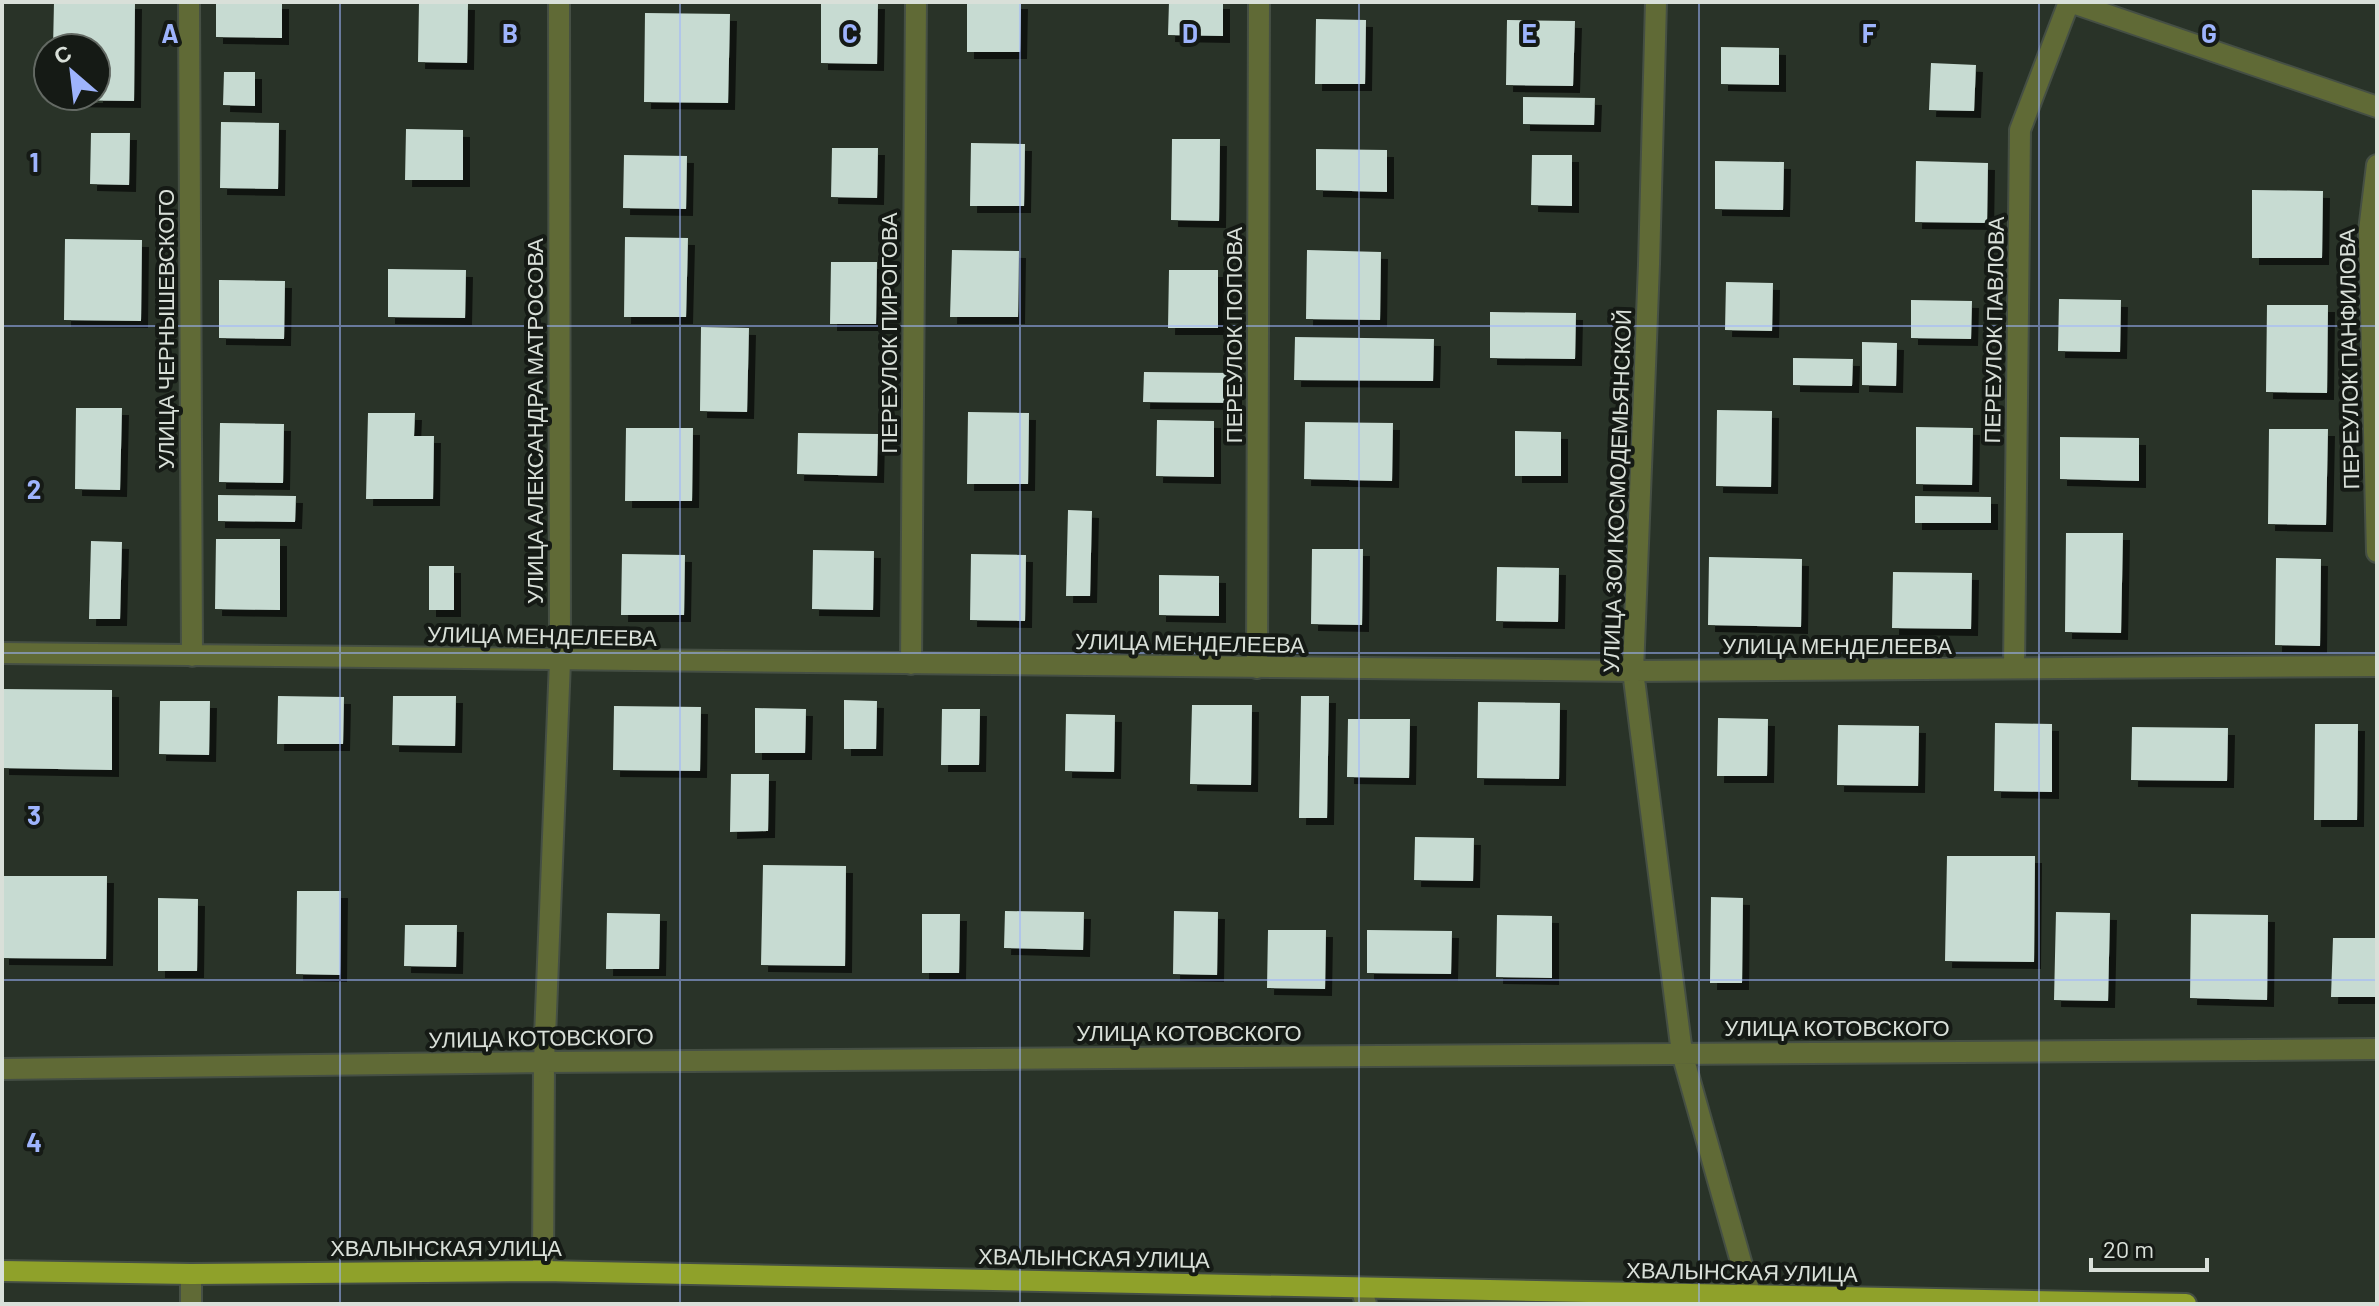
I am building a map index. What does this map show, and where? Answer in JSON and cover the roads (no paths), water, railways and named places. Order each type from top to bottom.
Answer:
[{"type":"main road","name":"ХВАЛЫНСКАЯ УЛИЦА","points":[[2,1271],[191,1274],[543,1271],[1364,1296],[2186,1304]]},
{"type":"street","name":"УЛИЦА ЧЕРНЫШЕВСКОГО","points":[[189,2],[192,656]]},
{"type":"street","name":"УЛИЦА АЛЕКСАНДРА МАТРОСОВА","points":[[543,1271],[544,1062],[560,661],[559,2]]},
{"type":"street","name":"ПЕРЕУЛОК ПИРОГОВА","points":[[911,664],[916,2]]},
{"type":"street","name":"ПЕРЕУЛОК ПОПОВА","points":[[1257,668],[1259,2]]},
{"type":"street","name":"УЛИЦА ЗОИ КОСМОДЕМЬЯНСКОЙ","points":[[1656,2],[1633,671],[1682,1053],[1751,1300]]},
{"type":"street","points":[[2069,2],[2377,107]]},
{"type":"street","name":"ПЕРЕУЛОК ПАВЛОВА","points":[[2014,668],[2020,130],[2069,2]]},
{"type":"street","name":"ПЕРЕУЛОК ПАНФИЛОВА","points":[[2377,165],[2369,231],[2377,552]]},
{"type":"street","name":"УЛИЦА МЕНДЕЛЕЕВА","points":[[2,653],[1633,671],[2377,666]]},
{"type":"street","name":"УЛИЦА КОТОВСКОГО","points":[[2,1069],[544,1062],[2377,1049]]},
{"type":"street","points":[[191,1274],[191,1304]]}]
